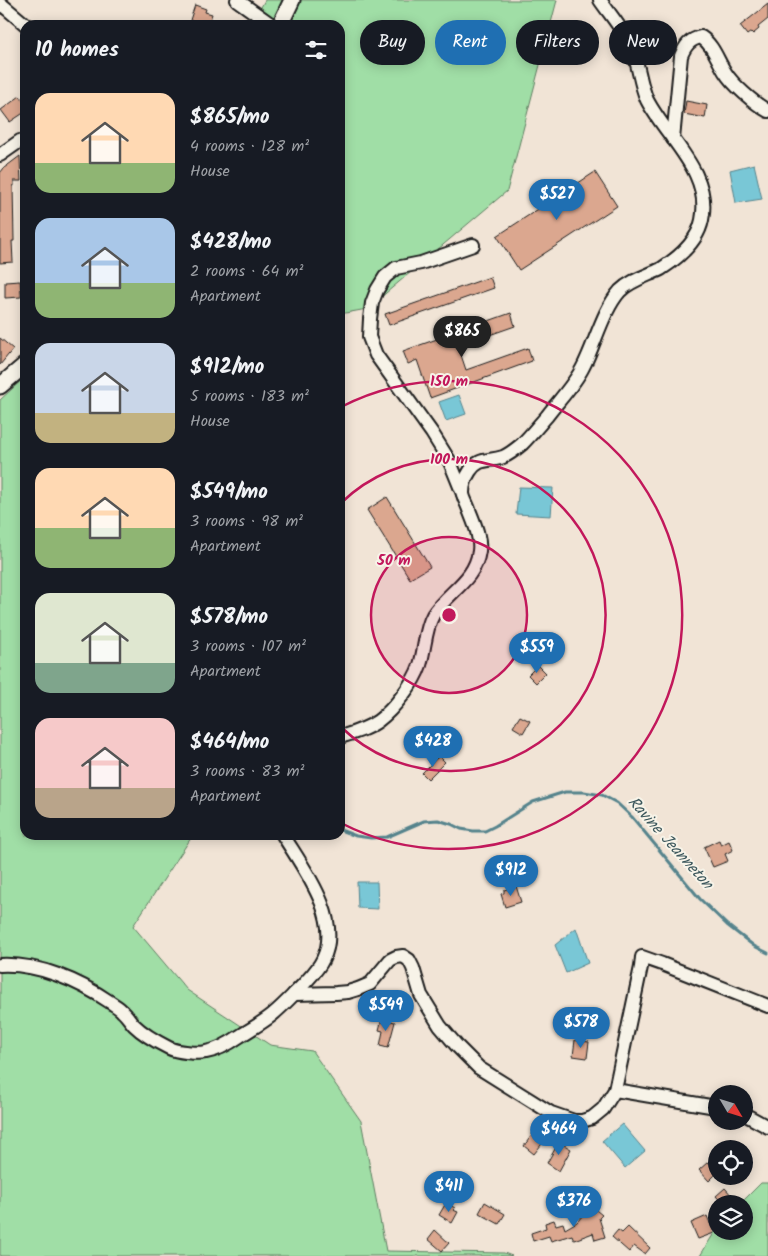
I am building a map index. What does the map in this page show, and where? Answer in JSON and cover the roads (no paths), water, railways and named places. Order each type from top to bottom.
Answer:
[{"type":"street","points":[[237,0],[265,20]]},
{"type":"street","points":[[282,20],[292,0]]},
{"type":"street","points":[[463,494],[465,482],[475,465],[482,461],[503,457],[516,449],[562,397],[583,368],[608,310],[624,287],[676,258],[689,246],[697,235],[702,222],[703,193],[693,168],[648,101],[628,40],[600,0]]},
{"type":"street","points":[[0,3],[20,20]]},
{"type":"street","points":[[673,139],[681,56],[684,48],[694,38],[701,37],[706,40],[726,74],[753,101],[768,111]]},
{"type":"street","points":[[0,155],[20,141]]},
{"type":"street","points":[[345,735],[364,729],[379,720],[400,700],[415,677],[420,665],[433,615],[463,583],[475,566],[479,548],[478,534],[450,462],[432,433],[376,355],[369,337],[372,303],[385,277],[396,268],[421,263],[473,245]]},
{"type":"street","points":[[0,386],[20,369]]},
{"type":"street","points":[[0,965],[13,964],[32,968],[78,984],[122,1011],[136,1027],[151,1038],[172,1049],[206,1053],[226,1045],[272,1015],[316,971],[324,958],[328,943],[329,927],[316,890],[286,840]]},
{"type":"street","points":[[294,994],[336,993],[358,989],[370,984],[390,960],[403,956],[409,960],[414,968],[421,995],[440,1026],[479,1068],[551,1113],[574,1121],[592,1118],[603,1109],[615,1090],[642,957],[768,1006]]},
{"type":"street","points":[[615,1090],[708,1106]]},
{"type":"street","points":[[753,1119],[768,1127]]},
{"type":"water","points":[[754,164],[762,199],[736,203],[730,170]]},
{"type":"water","points":[[459,395],[466,414],[446,421],[439,402]]},
{"type":"water","points":[[519,487],[553,488],[551,516],[516,514]]},
{"type":"water","points":[[357,882],[377,882],[378,909],[358,908]]},
{"type":"water","points":[[576,928],[588,963],[566,973],[555,945]]},
{"type":"water","points":[[622,1124],[645,1151],[625,1168],[602,1141]]},
{"type":"waterway","name":"Ravine Jeanneton","points":[[345,832],[371,838],[387,837],[424,821],[438,820],[461,829],[485,831],[533,802],[565,792],[584,792],[602,795],[617,803],[632,817],[700,899],[727,925],[754,946],[768,953]]}]
